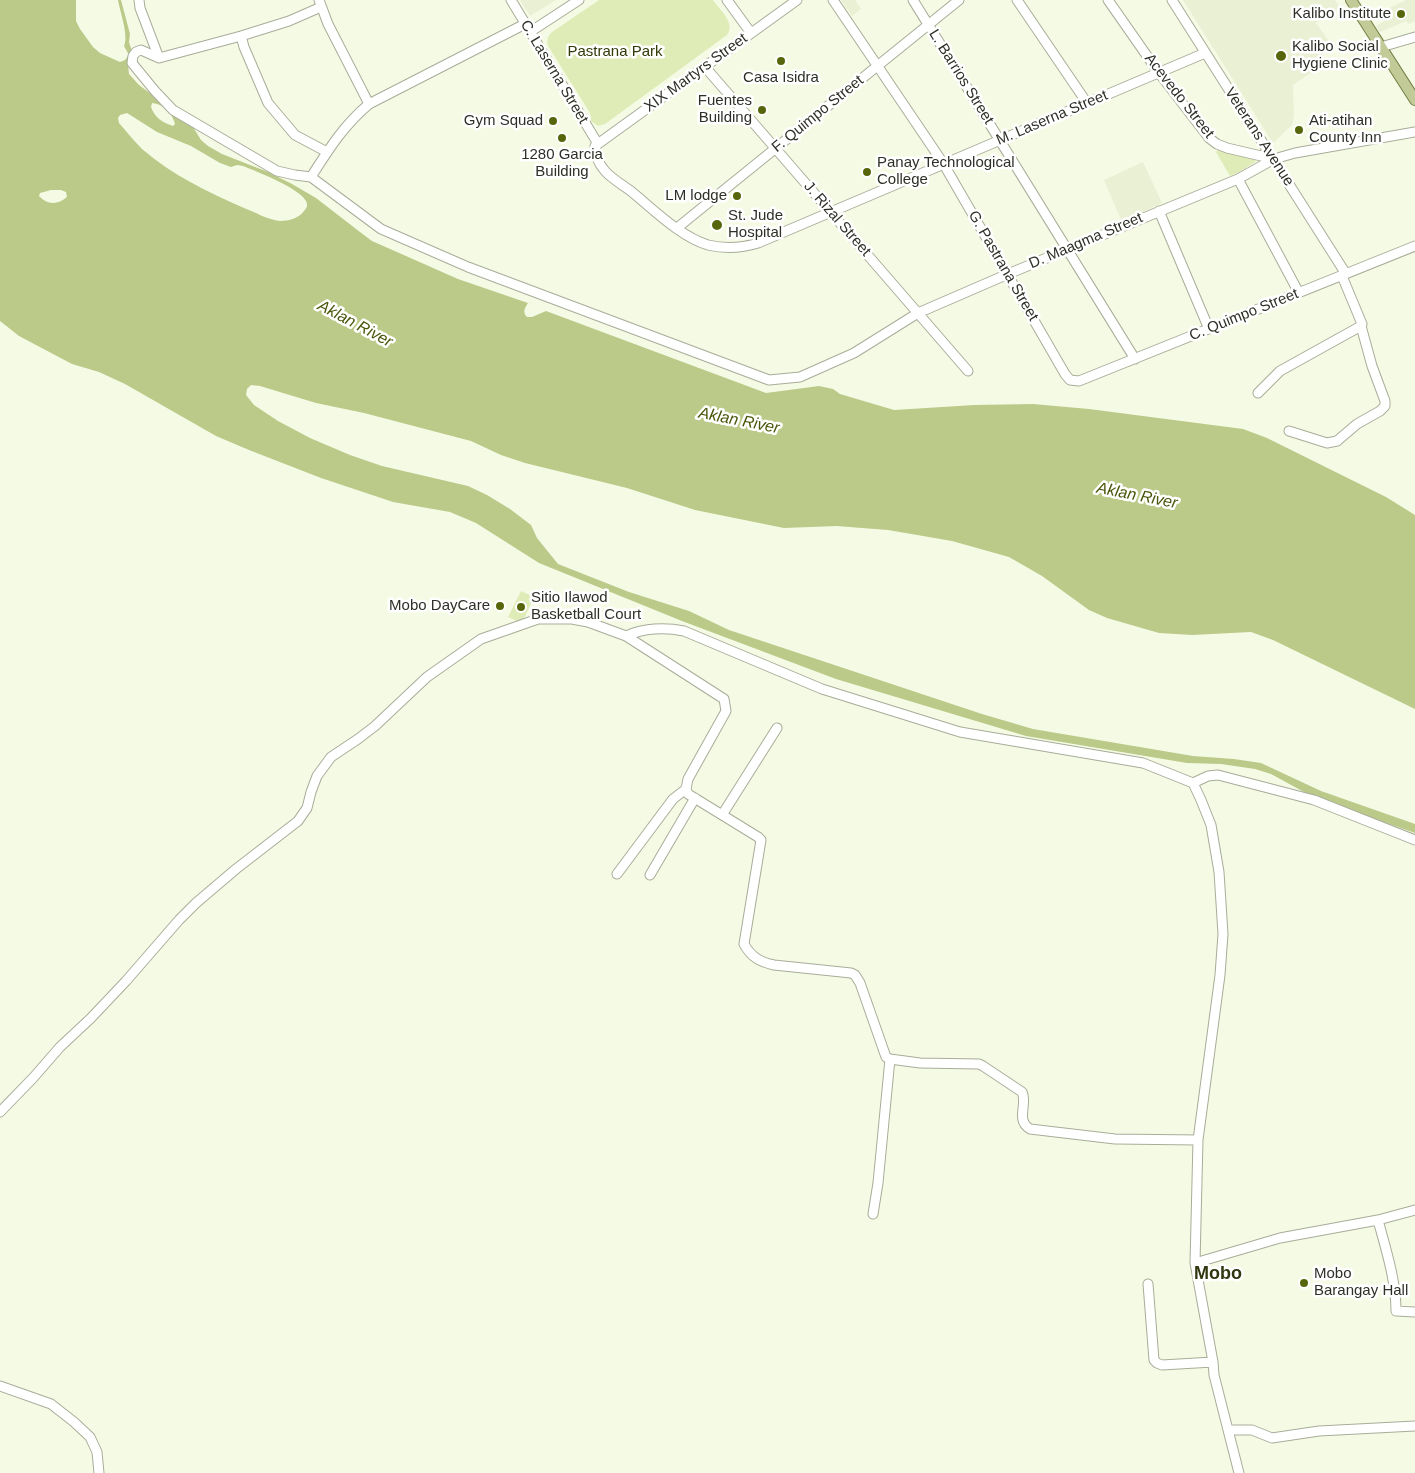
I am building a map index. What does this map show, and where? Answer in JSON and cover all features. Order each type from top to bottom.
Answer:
[{"type":"main road","points":[[1351,0],[1415,100]]},
{"type":"street","points":[[139,0],[140,8],[159,58]]},
{"type":"street","name":"C. Laserna Street","points":[[511,0],[596,145],[595,156],[605,171],[677,228]]},
{"type":"street","points":[[369,104],[328,24],[320,4],[289,21],[241,36],[159,58],[141,50],[133,56],[132,63],[172,110],[277,170],[311,177],[347,124],[369,104],[528,28],[579,0]]},
{"type":"street","points":[[727,0],[751,33]]},
{"type":"street","name":"XIX Martyrs Street","points":[[596,145],[797,0]]},
{"type":"street","name":"G. Pastrana Street","points":[[833,0],[944,164],[1067,377],[1074,381]]},
{"type":"street","name":"L. Barrios Street","points":[[913,0],[1135,359]]},
{"type":"street","name":"F. Quimpo Street","points":[[677,228],[959,0]]},
{"type":"street","points":[[1017,0],[1087,103]]},
{"type":"street","name":"Acevedo Street","points":[[1108,0],[1158,73],[1209,138],[1216,144],[1227,148],[1274,159]]},
{"type":"street","name":"Veterans Avenue","points":[[1172,0],[1274,159],[1344,275],[1362,324],[1360,326],[1372,366],[1386,401],[1385,406],[1380,411],[1357,424],[1337,441],[1327,442],[1289,431]]},
{"type":"street","points":[[241,36],[268,103],[295,135],[327,152]]},
{"type":"street","points":[[1381,47],[1415,36]]},
{"type":"street","name":"M. Laserna Street","points":[[677,228],[693,239],[709,245],[727,248],[758,243],[1205,53]]},
{"type":"street","name":"J. Rizal Street","points":[[705,67],[968,372]]},
{"type":"street","name":"D. Maagma Street","points":[[311,177],[381,229],[468,267],[769,380],[800,377],[854,353],[918,313],[1159,210],[1238,179],[1274,159],[1295,153],[1415,132]]},
{"type":"street","points":[[1238,179],[1299,293]]},
{"type":"street","points":[[1159,210],[1209,329]]},
{"type":"street","name":"C. Quimpo Street","points":[[1074,381],[1080,381],[1415,246]]},
{"type":"street","points":[[1258,393],[1280,371],[1360,326]]},
{"type":"street","points":[[0,1112],[60,1047],[126,981],[179,920],[202,898],[293,826],[304,814],[317,776],[331,757],[374,726],[427,677],[481,639],[533,620],[550,618],[588,622],[626,636],[724,699],[726,711],[688,779],[686,789],[688,794],[761,840],[744,944],[748,952],[756,959],[774,965],[855,975],[860,983],[886,1057],[890,1060],[983,1066],[1022,1092],[1024,1098],[1023,1122],[1030,1129],[1115,1139],[1198,1140]]},
{"type":"street","points":[[626,636],[636,631],[672,628],[684,631],[822,689],[960,732],[1143,763],[1193,783],[1211,825],[1219,872],[1223,934],[1220,976],[1198,1140],[1195,1263],[1214,1375],[1239,1473]]},
{"type":"street","points":[[722,815],[776,728]]},
{"type":"street","points":[[1193,783],[1208,776],[1218,775],[1314,800],[1415,840]]},
{"type":"street","points":[[617,874],[673,799],[686,789]]},
{"type":"street","points":[[650,875],[696,798]]},
{"type":"street","points":[[873,1214],[890,1060]]},
{"type":"street","points":[[1195,1263],[1280,1238],[1378,1220],[1415,1210]]},
{"type":"street","points":[[1378,1220],[1393,1277],[1396,1310],[1415,1312]]},
{"type":"street","points":[[1148,1284],[1154,1360],[1162,1365],[1213,1362]]},
{"type":"street","points":[[0,1386],[51,1404],[74,1422],[90,1437],[97,1452],[99,1473]]},
{"type":"street","points":[[1228,1430],[1252,1430],[1272,1438],[1319,1431],[1415,1426]]},
{"type":"shaded area","points":[[520,0],[556,0],[530,16]]},
{"type":"shaded area","points":[[841,0],[855,0],[861,9],[852,16]]},
{"type":"shaded area","points":[[1183,0],[1335,0],[1340,8],[1316,23],[1330,43],[1321,57],[1325,63],[1293,85],[1294,116],[1292,125],[1273,143]]},
{"type":"shaded area","name":"Kalibo Institute","points":[[1406,0],[1415,0],[1415,21],[1409,24],[1406,21],[1380,32],[1376,26],[1388,19],[1385,10]]},
{"type":"shaded area","points":[[1143,162],[1162,203],[1122,222],[1104,180]]},
{"type":"green space","name":"Pastrana Park","points":[[599,0],[713,0],[726,17],[730,26],[727,35],[605,124],[598,126],[591,121],[590,113],[547,42],[552,32]]},
{"type":"green space","points":[[1218,150],[1256,159],[1255,162],[1230,176],[1216,152]]},
{"type":"green space","name":"Sitio Ilawod Basketball Court","points":[[521,591],[534,597],[522,623],[508,617]]},
{"type":"water","name":"Aklan River","points":[[0,0],[76,0],[76,21],[80,29],[93,47],[100,53],[120,62],[129,55],[124,46],[125,30],[118,0],[121,0],[133,54],[128,65],[129,74],[139,85],[186,120],[208,146],[222,154],[268,172],[292,184],[316,198],[372,241],[458,279],[528,303],[524,312],[527,317],[532,317],[546,311],[766,393],[819,386],[894,410],[974,405],[1033,404],[1089,409],[1243,429],[1267,438],[1386,497],[1415,515],[1415,709],[1273,640],[1251,632],[1192,635],[1159,633],[1107,618],[1089,610],[1042,576],[1009,557],[952,541],[888,530],[837,526],[784,528],[695,510],[627,488],[525,463],[501,455],[471,441],[251,385],[247,389],[246,395],[254,405],[278,421],[310,438],[382,466],[468,486],[510,509],[531,525],[537,538],[558,564],[629,592],[689,611],[729,630],[982,714],[1033,729],[1193,756],[1261,763],[1321,791],[1415,824],[1415,833],[1315,798],[1271,774],[1255,769],[1221,764],[1187,763],[1026,736],[836,679],[682,621],[539,563],[476,523],[450,512],[393,502],[321,478],[216,436],[125,384],[99,372],[72,364],[19,336],[0,321]],"holes":[[[152,103],[160,105],[167,110],[175,124],[173,126],[157,117],[151,107]],[[127,113],[157,132],[191,146],[220,163],[231,167],[243,166],[277,181],[302,196],[307,202],[306,208],[294,219],[275,220],[266,218],[204,189],[178,175],[142,149],[119,123],[118,118],[120,115]],[[61,190],[66,192],[67,197],[53,203],[42,199],[39,196],[40,193]]]},
{"type":"place","name":"Kalibo Institute","points":[[1401,14]]},
{"type":"place","name":"Kalibo Social Hygiene Clinic","points":[[1281,56]]},
{"type":"place","name":"Casa Isidra","points":[[781,61]]},
{"type":"place","name":"Fuentes Building","points":[[762,110]]},
{"type":"place","name":"Gym Squad","points":[[553,121]]},
{"type":"place","name":"Ati-atihan County Inn","points":[[1299,130]]},
{"type":"place","name":"1280 Garcia Building","points":[[562,138]]},
{"type":"place","name":"Panay Technological College","points":[[867,172]]},
{"type":"place","name":"LM lodge","points":[[737,196]]},
{"type":"place","name":"St. Jude Hospital","points":[[717,225]]},
{"type":"place","name":"Mobo DayCare","points":[[500,606]]},
{"type":"place","name":"Sitio Ilawod Basketball Court","points":[[521,607]]},
{"type":"place","name":"Mobo Barangay Hall","points":[[1304,1283]]},
{"type":"district","name":"Mobo","points":[[1218,1274]]}]
